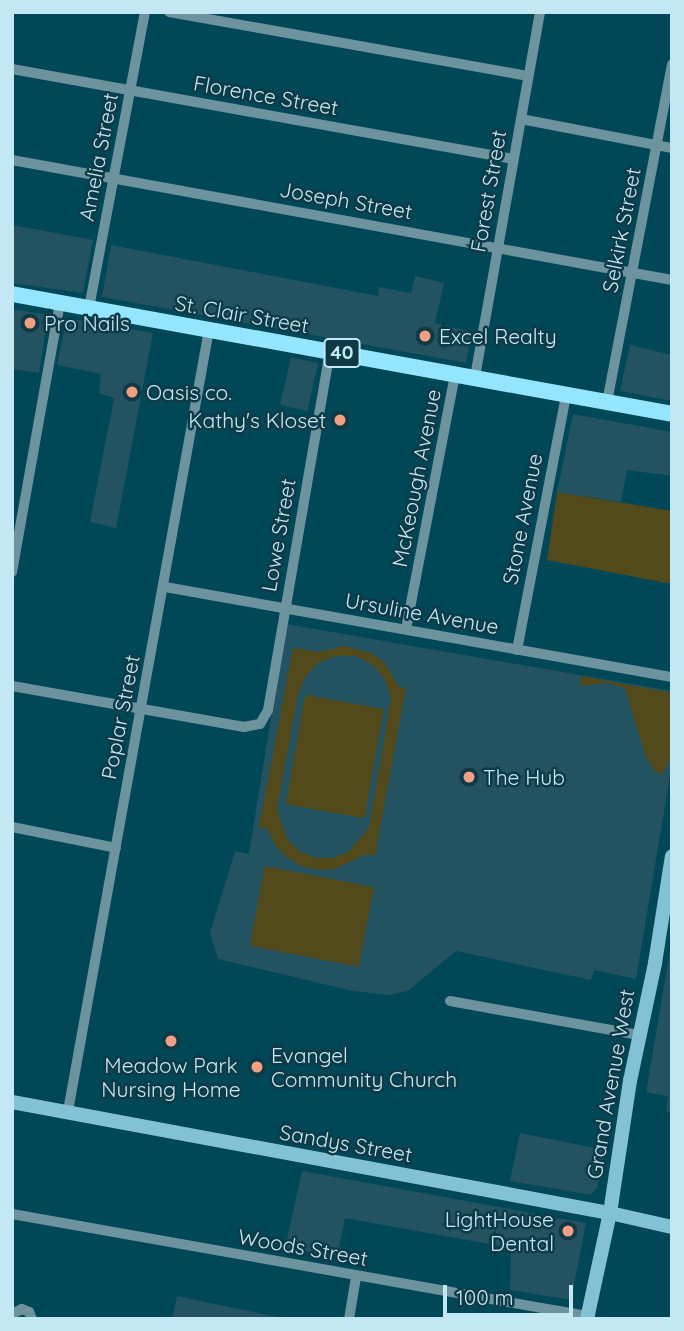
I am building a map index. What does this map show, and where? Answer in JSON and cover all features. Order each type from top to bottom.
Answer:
[{"type":"main road","name":"St. Clair Street","points":[[12,294],[672,414]]},
{"type":"street","name":"Amelia Street","points":[[89,308],[145,12]]},
{"type":"street","points":[[169,12],[527,76]]},
{"type":"street","name":"Forest Street","points":[[475,377],[540,12]]},
{"type":"street","name":"Selkirk Street","points":[[607,402],[672,64]]},
{"type":"street","name":"Florence Street","points":[[12,69],[513,159]]},
{"type":"street","points":[[521,119],[672,148]]},
{"type":"street","name":"Joseph Street","points":[[12,160],[672,280]]},
{"type":"street","points":[[12,572],[60,303]]},
{"type":"street","name":"Poplar Street","points":[[68,1111],[165,587],[209,330]]},
{"type":"street","name":"Lowe Street","points":[[141,709],[244,727],[260,724],[268,710],[330,351]]},
{"type":"street","name":"McKeough Avenue","points":[[406,629],[455,374]]},
{"type":"street","name":"Stone Avenue","points":[[517,650],[566,395]]},
{"type":"street","name":"Ursuline Avenue","points":[[165,587],[672,677]]},
{"type":"street","points":[[12,686],[141,709]]},
{"type":"street","points":[[12,827],[116,848]]},
{"type":"street","name":"Grand Avenue West","points":[[587,1317],[610,1213],[672,856]]},
{"type":"street","points":[[450,1001],[639,1035]]},
{"type":"street","name":"Sandys Street","points":[[12,1102],[610,1213],[672,1227]]},
{"type":"street","name":"Woods Street","points":[[12,1214],[587,1317]]},
{"type":"street","points":[[349,1319],[356,1277]]},
{"type":"street","points":[[12,1314],[26,1310],[32,1319]]},
{"type":"shaded area","points":[[12,225],[93,240],[83,293],[12,283]]},
{"type":"shaded area","points":[[111,245],[378,296],[379,287],[411,293],[415,276],[444,283],[435,323],[472,332],[466,363],[102,297]]},
{"type":"shaded area","points":[[12,309],[48,315],[39,373],[12,369]]},
{"type":"shaded area","points":[[67,318],[153,333],[116,528],[90,522],[114,398],[99,393],[101,374],[57,365]]},
{"type":"shaded area","points":[[630,345],[672,355],[672,401],[620,391]]},
{"type":"shaded area","points":[[291,357],[318,363],[307,411],[280,405]]},
{"type":"shaded area","points":[[573,414],[672,432],[672,476],[627,470],[621,502],[557,492]]},
{"type":"shaded area","points":[[557,492],[672,511],[672,584],[547,560]]},
{"type":"shaded area","points":[[286,624],[672,691],[672,764],[636,979],[594,970],[591,980],[456,951],[409,990],[391,995],[353,991],[218,959],[210,933],[235,851],[249,854]]},
{"type":"shaded area","points":[[345,646],[373,654],[384,662],[399,687],[406,688],[375,855],[364,855],[335,869],[318,870],[301,866],[286,857],[275,845],[268,829],[259,827],[293,648],[318,652]],"holes":[[[336,656],[356,656],[373,665],[385,680],[391,698],[369,828],[348,852],[333,858],[317,858],[300,852],[287,839],[277,809],[298,695],[305,677],[318,663]]]},
{"type":"shaded area","points":[[581,676],[672,693],[672,738],[669,762],[663,773],[656,773],[645,755],[625,688],[606,683],[580,686]]},
{"type":"shaded area","points":[[305,695],[384,709],[365,818],[286,804]]},
{"type":"shaded area","points":[[265,866],[374,887],[359,967],[250,946]]},
{"type":"shaded area","points":[[672,939],[672,1113],[666,1112],[668,1096],[646,1092]]},
{"type":"shaded area","points":[[520,1133],[605,1150],[597,1188],[591,1195],[510,1181]]},
{"type":"shaded area","points":[[302,1171],[586,1223],[571,1300],[510,1290],[511,1248],[345,1218],[337,1257],[285,1248]]},
{"type":"shaded area","points":[[177,1296],[287,1319],[172,1319]]},
{"type":"place","name":"Pro Nails","points":[[30,323]]},
{"type":"place","name":"Excel Realty","points":[[425,336]]},
{"type":"place","name":"Oasis co.","points":[[132,392]]},
{"type":"place","name":"Kathy's Kloset","points":[[340,420]]},
{"type":"place","name":"The Hub","points":[[469,777]]},
{"type":"place","name":"Meadow Park Nursing Home","points":[[171,1041]]},
{"type":"place","name":"Evangel Community Church","points":[[257,1067]]},
{"type":"place","name":"LightHouse Dental","points":[[568,1231]]}]
